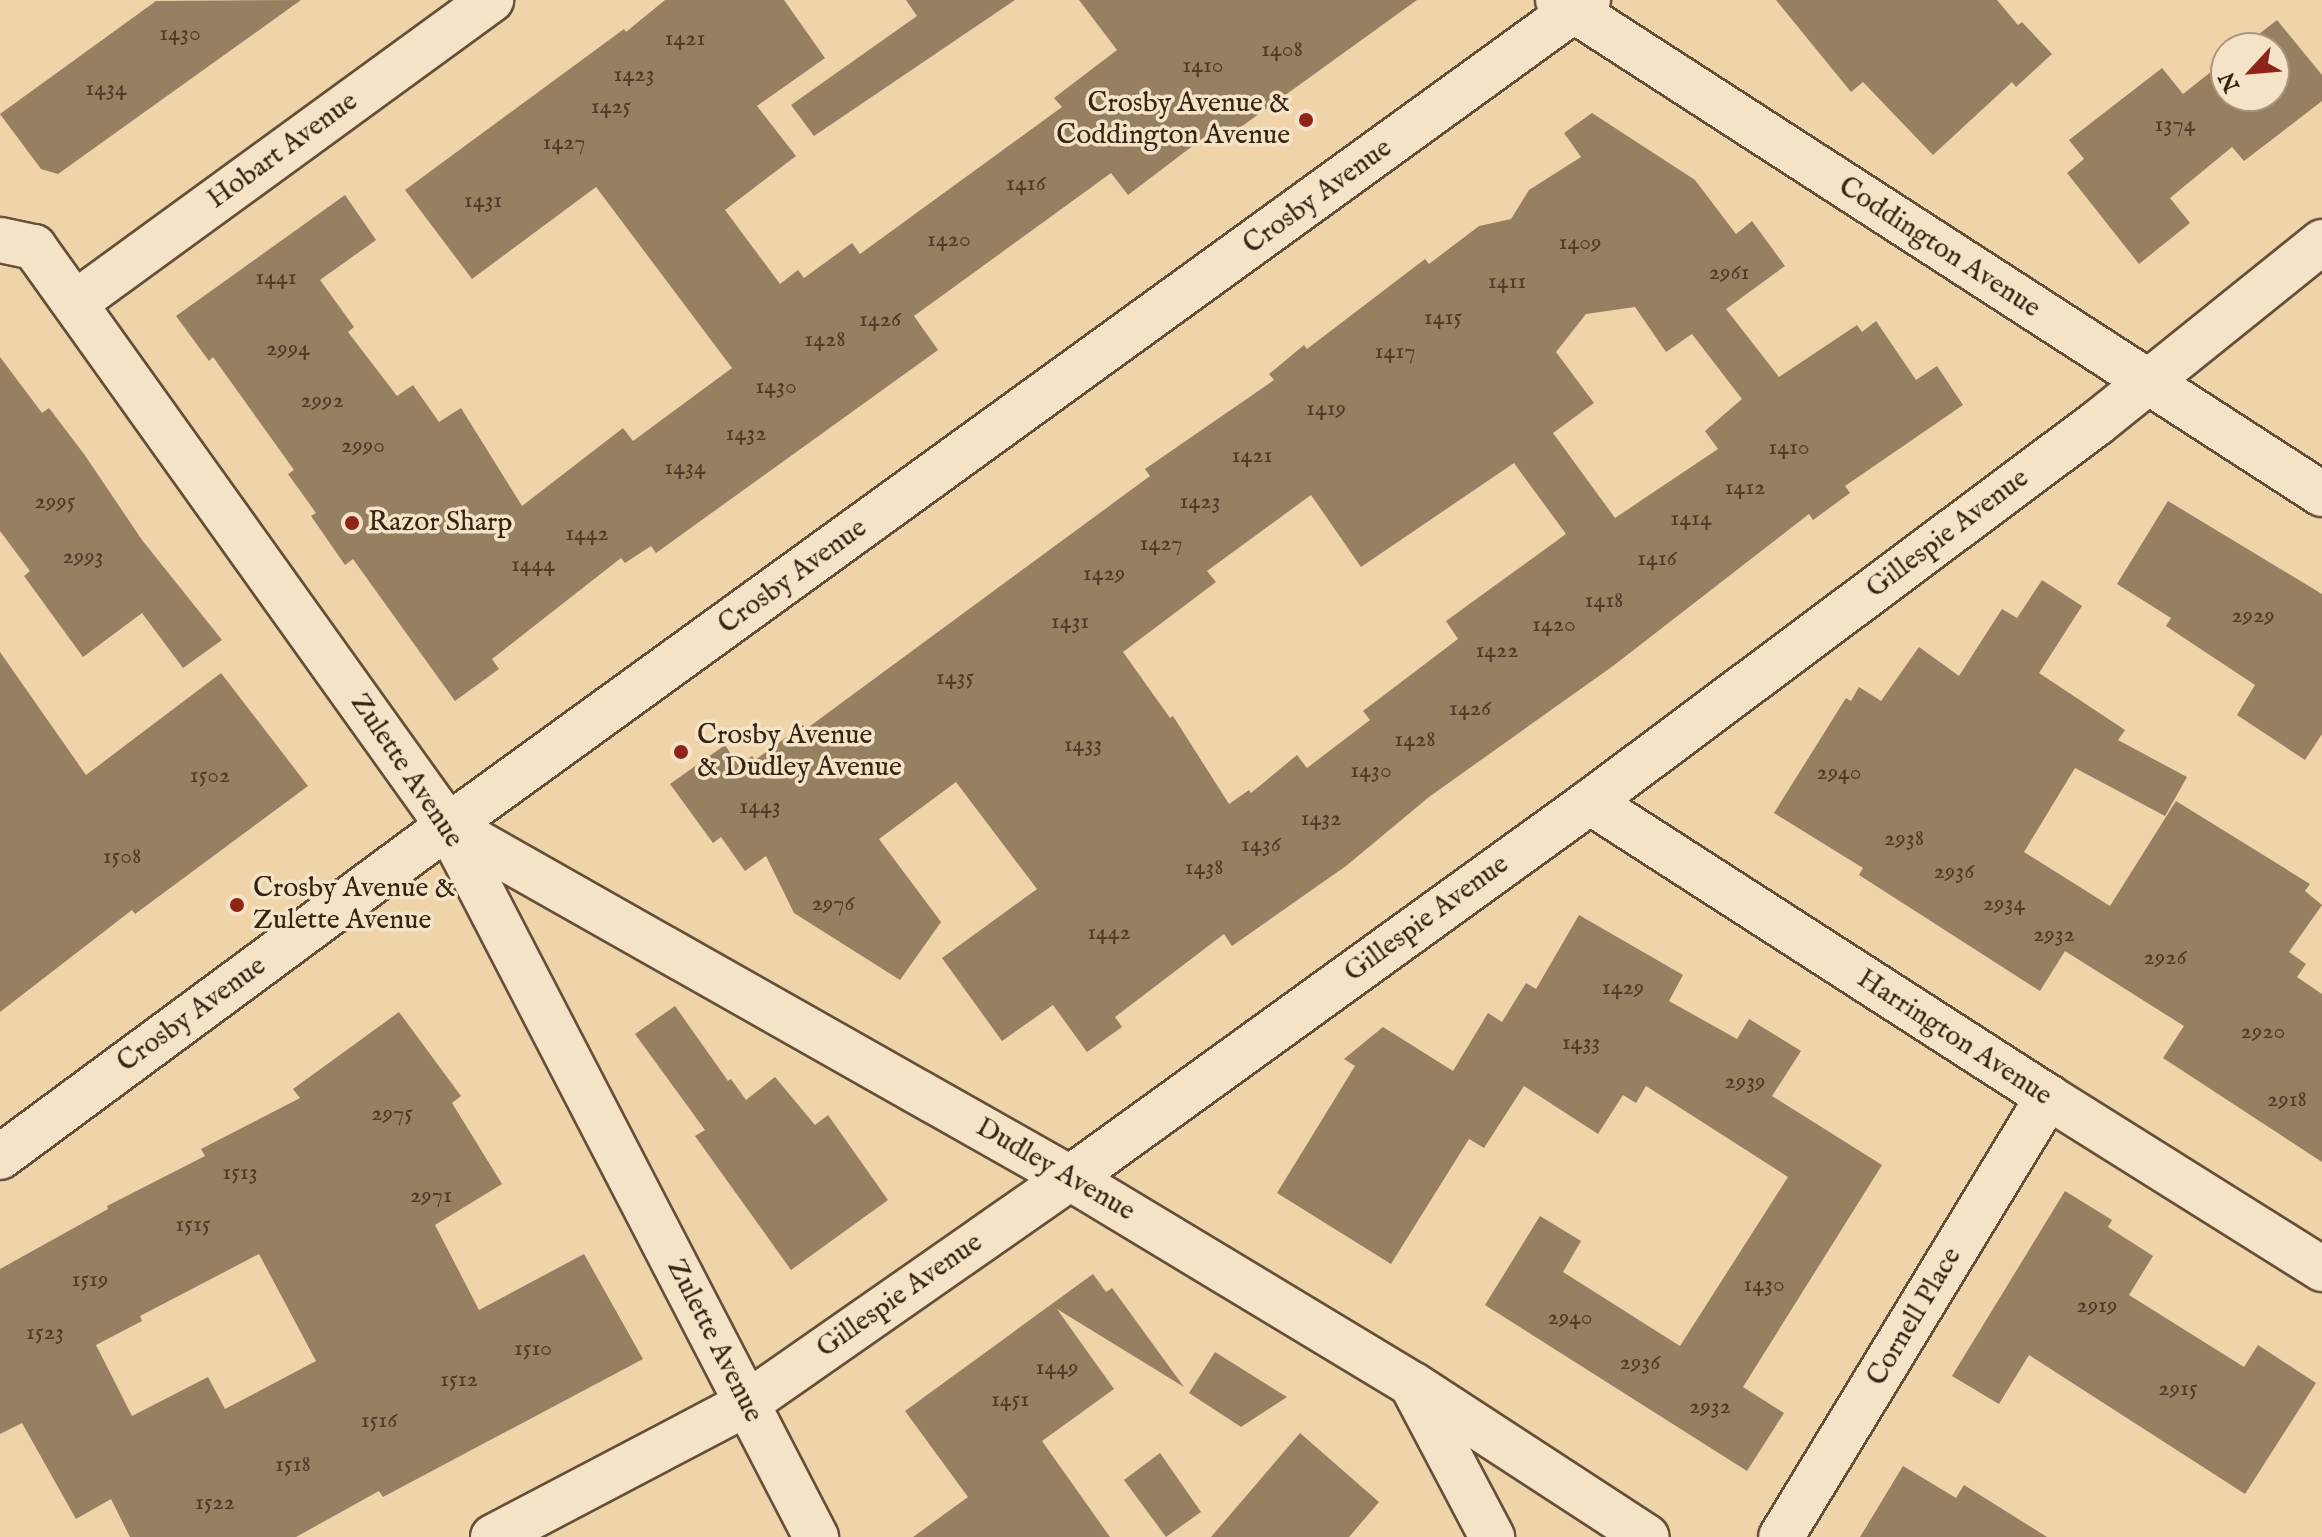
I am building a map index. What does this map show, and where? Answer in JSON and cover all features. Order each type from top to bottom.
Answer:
[{"type":"street","name":"Hobart Avenue","points":[[75,303],[491,0]]},
{"type":"street","name":"Coddington Avenue","points":[[1573,4],[2149,384],[2322,494]]},
{"type":"street","name":"Crosby Avenue","points":[[0,1157],[1573,4]]},
{"type":"street","name":"Zulette Avenue","points":[[0,240],[34,247],[448,826],[816,1537]]},
{"type":"street","name":"Gillespie Avenue","points":[[493,1537],[746,1404],[1070,1178],[1590,802],[2149,384],[2322,242]]},
{"type":"street","name":"Harrington Avenue","points":[[1590,802],[2322,1269]]},
{"type":"street","name":"Dudley Avenue","points":[[448,826],[1070,1178],[1412,1384],[1647,1537]]},
{"type":"street","name":"Cornell Place","points":[[1781,1537],[2048,1097]]},
{"type":"street","points":[[1412,1384],[1492,1537]]},
{"type":"building","points":[[301,0],[58,174],[41,169],[0,114],[156,1]]},
{"type":"building","points":[[665,0],[784,0],[825,58],[757,106],[796,156],[725,210],[780,284],[798,270],[804,278],[852,243],[860,254],[1062,107],[1054,98],[1117,50],[1079,0],[1417,0],[1227,137],[1219,126],[1128,195],[1111,173],[914,316],[938,350],[656,553],[651,546],[625,563],[621,558],[492,659],[499,669],[455,701],[353,559],[345,565],[311,516],[316,513],[288,474],[294,470],[213,357],[209,361],[176,316],[345,195],[376,240],[320,280],[354,327],[348,332],[397,396],[413,385],[439,422],[461,408],[522,506],[623,428],[633,441],[732,368],[596,187],[472,279],[405,190],[624,29],[626,32]]},
{"type":"building","points":[[906,0],[1015,0],[814,136],[791,105],[917,16]]},
{"type":"building","points":[[1776,0],[1997,0],[2018,25],[2022,22],[2052,54],[2016,87],[2012,82],[1933,155],[1863,82],[1851,92]]},
{"type":"building","points":[[2277,20],[2287,32],[2262,32]]},
{"type":"building","points":[[2290,36],[2322,75],[2322,101],[2244,161],[2232,147],[2170,198],[2190,223],[2139,264],[2067,173],[2084,159],[2069,140],[2162,68],[2183,94],[2210,73],[2210,112],[2290,112]]},
{"type":"building","points":[[1592,113],[1695,180],[1736,234],[1752,221],[1785,266],[1726,309],[1779,377],[1857,325],[1862,332],[1876,321],[1916,380],[1937,366],[1963,405],[1845,486],[1850,493],[1813,520],[1809,514],[1613,666],[1429,797],[1346,866],[1232,946],[1224,934],[1115,1017],[1122,1027],[1087,1052],[1053,1005],[1002,1041],[942,958],[1037,889],[956,782],[879,839],[941,922],[900,980],[794,913],[766,856],[745,871],[721,837],[713,843],[670,784],[725,745],[738,765],[752,756],[755,760],[803,725],[806,729],[1150,476],[1145,469],[1274,380],[1269,374],[1304,345],[1307,349],[1425,259],[1429,264],[1479,226],[1511,219],[1529,190],[1581,157],[1564,133]],"holes":[[[1635,307],[1666,352],[1692,334],[1742,399],[1705,431],[1718,449],[1615,518],[1553,433],[1594,403],[1556,352],[1586,314]],[[1514,463],[1566,534],[1446,621],[1458,639],[1363,711],[1370,720],[1307,768],[1297,755],[1251,793],[1249,790],[1229,804],[1173,716],[1170,718],[1123,652],[1216,582],[1207,571],[1311,495],[1361,567]]]},
{"type":"building","points":[[0,357],[42,413],[49,408],[142,540],[222,640],[183,668],[142,613],[83,657],[24,576],[30,571],[0,531]]},
{"type":"building","points":[[2168,501],[2322,594],[2322,734],[2305,760],[2237,715],[2255,685],[2166,626],[2171,618],[2117,584]]},
{"type":"building","points":[[2042,580],[2082,606],[2039,673],[2125,730],[2118,740],[2187,777],[2165,816],[2075,768],[2024,852],[2110,906],[2176,801],[2310,884],[2305,891],[2322,905],[2289,952],[2306,964],[2297,977],[2322,994],[2322,1162],[2163,1058],[2184,1026],[2065,951],[2040,991],[1859,875],[1863,868],[1774,813],[1846,698],[1851,701],[1859,687],[1881,701],[1919,647],[1959,676],[2002,609],[2017,618]]},
{"type":"building","points":[[0,652],[86,775],[221,673],[308,786],[135,914],[132,910],[0,1012]]},
{"type":"building","points":[[1579,915],[1683,975],[1669,1001],[1737,1039],[1749,1019],[1801,1051],[1772,1096],[1882,1165],[1743,1387],[1784,1413],[1747,1471],[1485,1305],[1540,1216],[1581,1241],[1563,1272],[1680,1346],[1788,1177],[1646,1086],[1636,1103],[1623,1095],[1598,1134],[1524,1086],[1484,1148],[1469,1139],[1391,1264],[1277,1193],[1355,1066],[1344,1059],[1383,1027],[1453,1071],[1488,1013],[1502,1022],[1526,983],[1536,989]]},
{"type":"building","points":[[675,1006],[728,1081],[731,1079],[746,1100],[775,1077],[815,1125],[828,1115],[888,1200],[791,1270],[695,1136],[705,1130],[635,1034]]},
{"type":"building","points":[[399,1012],[461,1096],[452,1103],[502,1184],[435,1225],[479,1310],[584,1254],[643,1359],[383,1497],[379,1491],[296,1537],[130,1537],[111,1499],[76,1519],[22,1423],[0,1434],[0,1269],[108,1209],[107,1206],[205,1156],[201,1149],[300,1098],[293,1089]],"holes":[[[259,1254],[316,1361],[225,1409],[208,1377],[132,1416],[96,1345],[142,1321],[140,1316]]]},
{"type":"building","points":[[2065,1191],[2112,1220],[2108,1227],[2153,1256],[2129,1295],[2244,1367],[2258,1345],[2316,1383],[2245,1494],[2029,1355],[1999,1404],[1952,1376]]},
{"type":"building","points":[[1093,1274],[1106,1292],[1112,1288],[1184,1387],[1057,1309],[1114,1389],[1042,1441],[1110,1537],[913,1537],[968,1497],[905,1411]]},
{"type":"building","points":[[1215,1352],[1287,1397],[1241,1427],[1189,1393]]},
{"type":"building","points":[[1300,1433],[1379,1502],[1349,1537],[1211,1537]]},
{"type":"building","points":[[1160,1453],[1201,1512],[1166,1537],[1124,1480]]},
{"type":"building","points":[[1903,1466],[1956,1498],[1964,1485],[2047,1537],[1860,1537]]},
{"type":"place","name":"Crosby Avenue & Coddington Avenue","points":[[1306,120]]},
{"type":"place","name":"Razor Sharp","points":[[352,523]]},
{"type":"place","name":"Crosby Avenue & Dudley Avenue","points":[[681,752]]},
{"type":"place","name":"Crosby Avenue & Zulette Avenue","points":[[237,905]]}]
